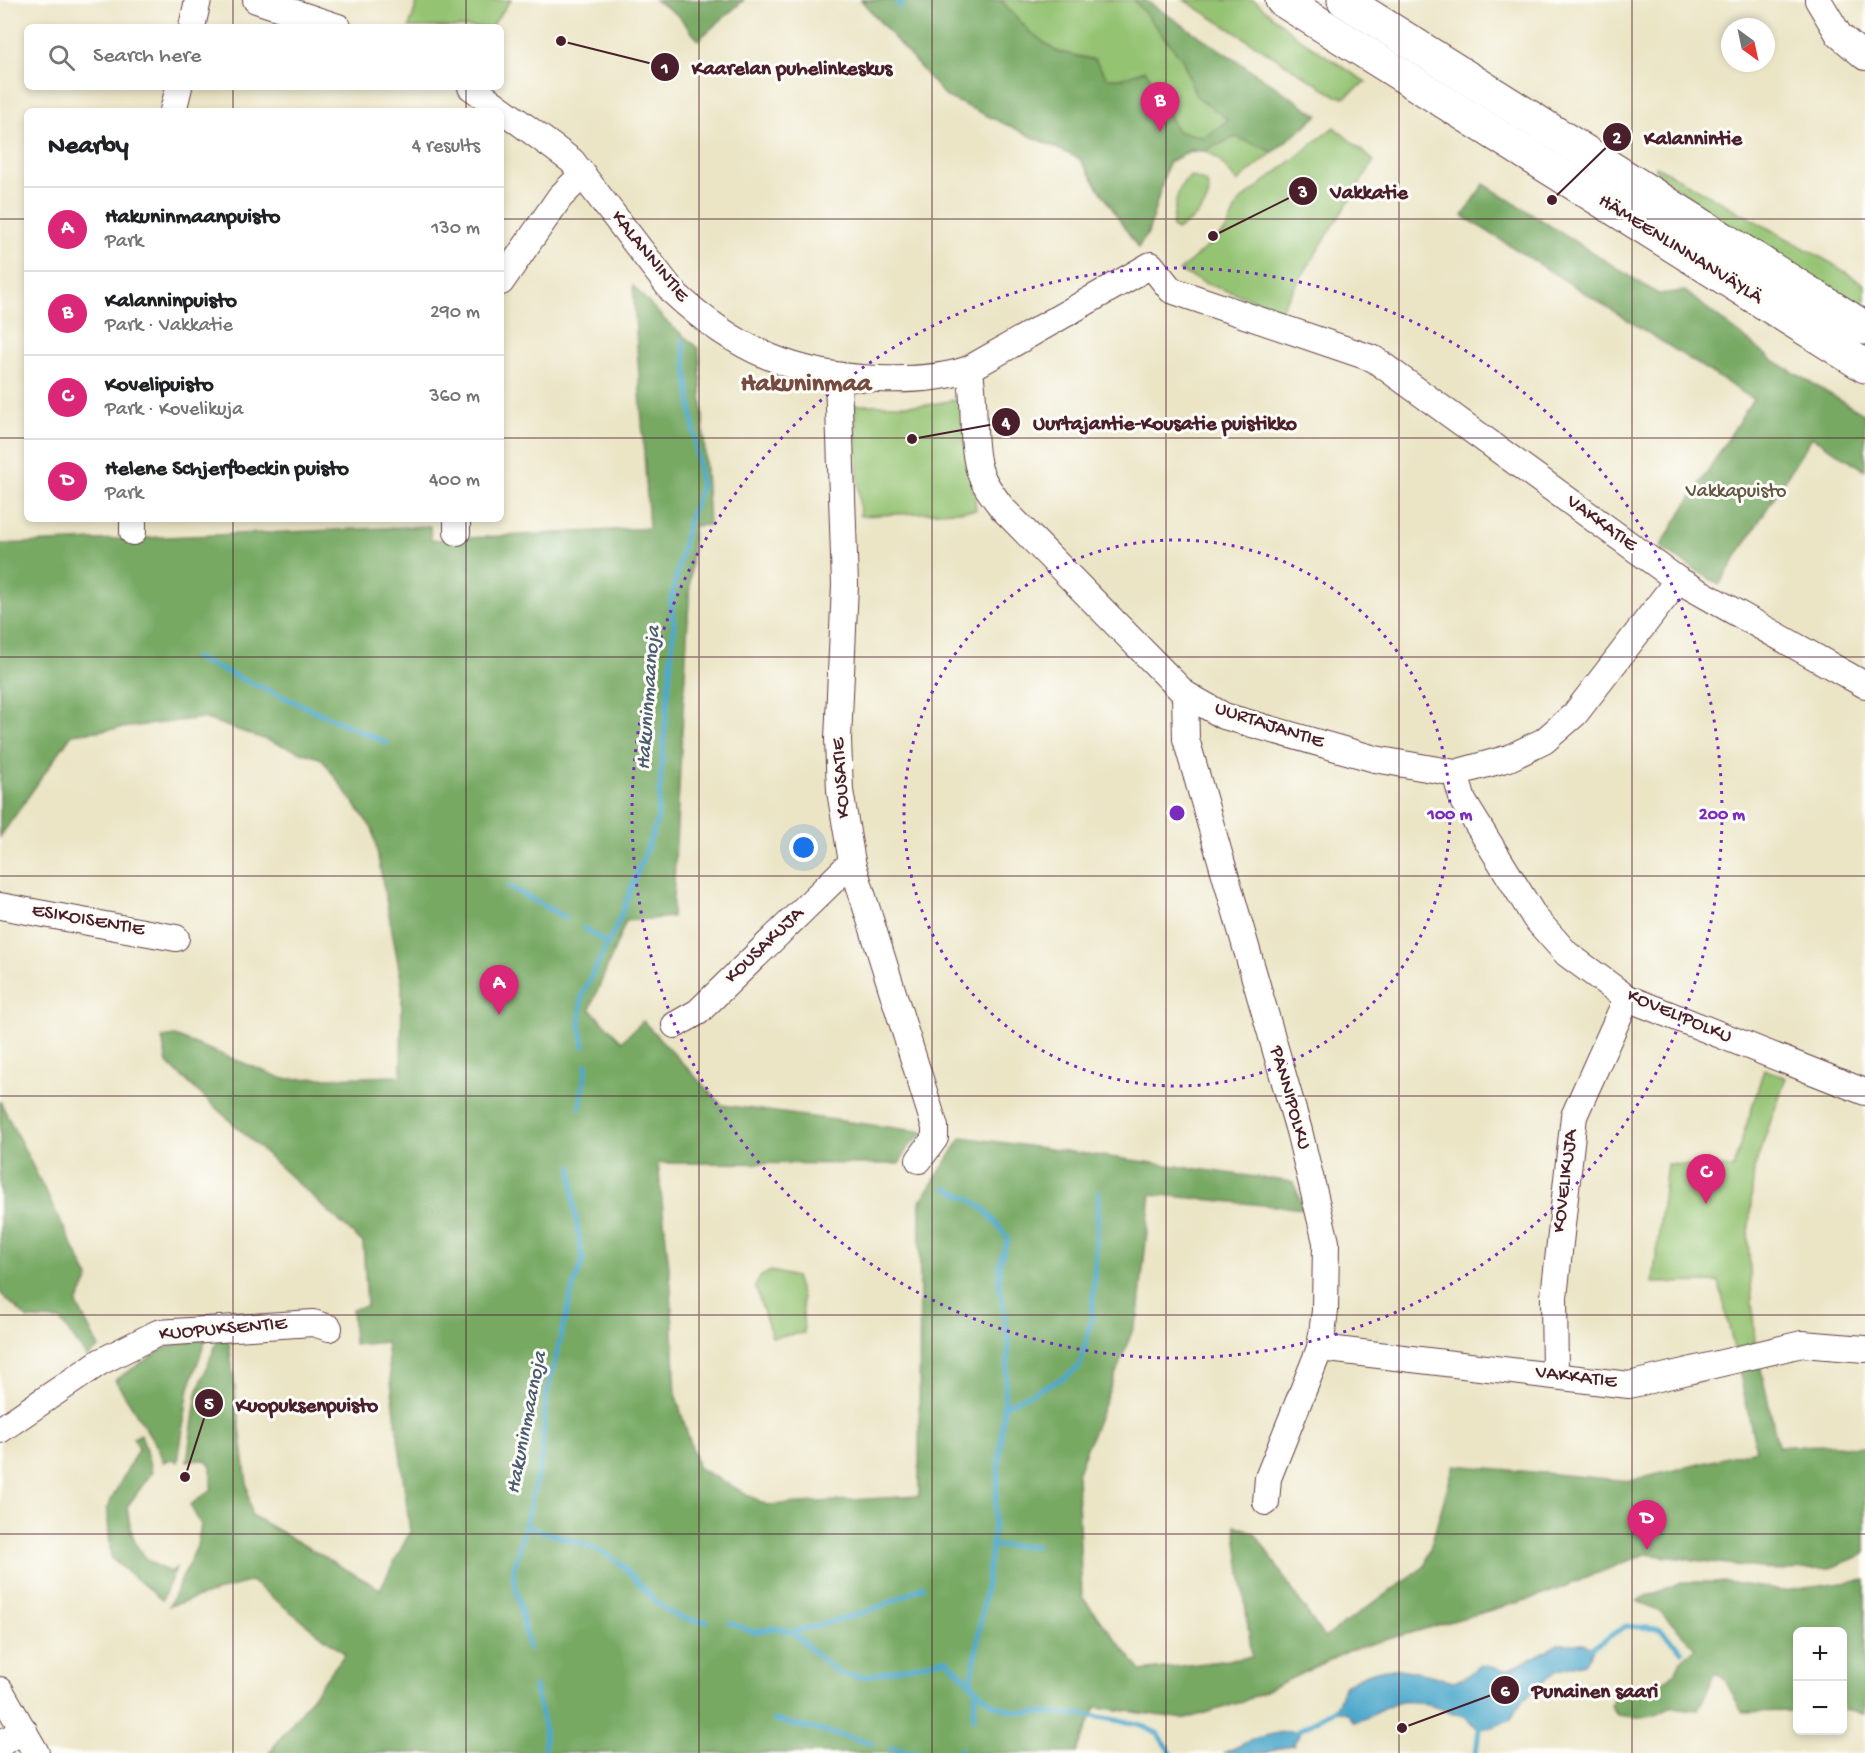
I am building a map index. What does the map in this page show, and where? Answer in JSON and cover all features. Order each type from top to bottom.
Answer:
[{"type":"highway","name":"HÄMEENLINNANVÄYLÄ","points":[[1282,0],[1865,366]]},
{"type":"highway","name":"HÄMEENLINNANVÄYLÄ","points":[[1344,0],[1865,328]]},
{"type":"street","points":[[193,24],[198,0]]},
{"type":"street","points":[[256,0],[329,24]]},
{"type":"street","points":[[1818,0],[1839,35],[1865,57]]},
{"type":"street","points":[[174,108],[178,90]]},
{"type":"street","name":"KALANNINTIE","points":[[475,90],[501,108]]},
{"type":"street","name":"KALANNINTIE","points":[[504,110],[560,150],[583,174],[673,292],[688,307],[751,349],[792,367],[838,378],[901,380],[952,375],[969,369],[1151,266]]},
{"type":"street","points":[[504,278],[560,197],[583,174]]},
{"type":"street","name":"VAKKATIE","points":[[1151,266],[1171,290],[1374,359],[1678,580],[1865,685]]},
{"type":"street","name":"UURTAJANTIE","points":[[969,369],[973,387],[978,468],[986,486],[1003,509],[1185,694],[1224,716],[1375,759],[1455,773],[1509,758],[1544,741],[1575,714],[1678,580]]},
{"type":"street","name":"KOUSATIE","points":[[838,378],[845,585],[838,739],[840,791],[852,862],[935,1127],[935,1138],[919,1161]]},
{"type":"street","name":"PANNIPOLKU","points":[[1185,694],[1186,738],[1299,1131],[1326,1242],[1325,1311],[1320,1348],[1268,1478],[1266,1502]]},
{"type":"street","name":"KOVELIPOLKU","points":[[1455,773],[1463,801],[1535,918],[1567,954],[1627,998],[1865,1092]]},
{"type":"street","name":"KOUSAKUJA","points":[[675,1025],[698,1011],[852,862]]},
{"type":"street","name":"ESIKOISENTIE","points":[[0,906],[176,938]]},
{"type":"street","name":"KOVELIKUJA","points":[[1555,1374],[1554,1297],[1574,1116],[1627,998]]},
{"type":"street","name":"KUOPUKSENTIE","points":[[0,1430],[100,1362],[158,1333],[313,1323],[329,1328]]},
{"type":"street","name":"VAKKATIE","points":[[1320,1348],[1453,1365],[1555,1374],[1629,1385],[1802,1344],[1865,1349]]},
{"type":"street","points":[[0,1690],[36,1753]]},
{"type":"street","points":[[0,1744],[24,1730]]},
{"type":"green space","points":[[418,0],[511,0],[493,24],[410,24]]},
{"type":"green space","points":[[655,0],[744,0],[698,40],[678,15]]},
{"type":"green space","points":[[861,0],[1134,0],[1194,42],[1318,115],[1237,182],[1208,152],[1192,152],[1168,163],[1148,233],[1138,248],[1080,159],[945,96]]},
{"type":"green space","points":[[861,0],[1001,0],[1029,31],[1056,51],[1095,60],[1107,78],[1123,78],[1145,70],[1167,100],[1169,116],[1177,131],[1204,137],[1228,120],[1196,96],[1182,59],[1134,0],[1145,0],[1318,115],[1273,152],[1236,137],[1204,151],[1190,150],[1168,163],[1148,233],[1138,248],[1080,159],[945,96]]},
{"type":"green space","points":[[1184,0],[1254,0],[1297,37],[1366,82],[1345,97],[1336,96]]},
{"type":"green space","points":[[1334,127],[1374,161],[1281,309],[1207,284],[1179,271],[1226,230],[1239,202]]},
{"type":"green space","points":[[1656,166],[1831,263],[1865,285],[1865,310],[1720,221],[1656,171]]},
{"type":"green space","points":[[1191,176],[1206,182],[1209,189],[1208,196],[1206,203],[1196,216],[1177,230],[1172,227],[1177,198],[1182,185]]},
{"type":"green space","name":"Vakkapuisto","points":[[1484,184],[1658,294],[1685,291],[1771,359],[1865,415],[1865,470],[1812,437],[1719,585],[1660,547],[1753,399],[1463,216]]},
{"type":"green space","points":[[633,286],[665,320],[699,349],[709,525],[693,526],[672,917],[626,921],[590,1009],[622,1041],[643,1021],[722,1105],[925,1132],[908,1147],[899,1164],[658,1163],[671,1287],[676,1396],[698,1468],[767,1505],[919,1496],[920,1202],[962,1137],[1293,1182],[1304,1209],[1151,1194],[1138,1316],[1077,1474],[1082,1597],[1141,1671],[1252,1657],[1235,1525],[1255,1533],[1324,1638],[1425,1566],[1454,1465],[1630,1481],[1756,1450],[1739,1370],[1760,1365],[1778,1446],[1836,1445],[1865,1448],[1865,1554],[1828,1569],[1777,1570],[1645,1554],[1541,1596],[1353,1649],[1242,1702],[1185,1719],[1096,1707],[1076,1753],[269,1753],[345,1654],[251,1581],[169,1606],[197,1546],[201,1525],[190,1505],[211,1490],[211,1466],[205,1460],[187,1461],[197,1393],[219,1336],[228,1335],[251,1515],[380,1589],[410,1532],[386,1342],[354,1345],[352,1309],[367,1306],[363,1243],[167,1063],[162,1038],[175,1036],[284,1079],[401,1076],[402,984],[373,830],[322,759],[203,718],[72,734],[0,837],[0,544],[430,526],[431,540],[649,528]]},
{"type":"green space","points":[[965,398],[976,510],[860,516],[854,405],[928,405]]},
{"type":"green space","points":[[1764,1069],[1786,1078],[1754,1168],[1748,1239],[1755,1344],[1734,1349],[1719,1282],[1653,1283],[1667,1164],[1733,1168]]},
{"type":"green space","points":[[0,1101],[89,1278],[77,1304],[99,1348],[87,1357],[60,1320],[28,1319],[0,1293]]},
{"type":"green space","points":[[771,1271],[795,1277],[802,1298],[804,1333],[772,1337],[755,1286],[761,1276]]},
{"type":"green space","points":[[207,1336],[189,1388],[178,1462],[172,1459],[163,1462],[158,1448],[115,1380],[163,1349]]},
{"type":"green space","points":[[141,1434],[152,1472],[127,1507],[134,1539],[143,1554],[159,1567],[170,1572],[176,1568],[162,1600],[111,1558],[107,1508],[139,1447],[133,1438]]},
{"type":"green space","points":[[1865,1580],[1865,1714],[1847,1711],[1847,1627],[1793,1627],[1793,1711],[1742,1712],[1725,1680],[1716,1673],[1698,1710],[1670,1707],[1651,1716],[1638,1717],[1617,1715],[1611,1707],[1614,1696],[1640,1692],[1657,1681],[1665,1680],[1676,1670],[1681,1660],[1695,1648],[1662,1613],[1637,1601],[1681,1582],[1727,1582],[1782,1591]]},
{"type":"water","points":[[1559,1644],[1584,1644],[1594,1648],[1584,1663],[1556,1671],[1523,1700],[1511,1719],[1493,1727],[1479,1729],[1465,1717],[1416,1702],[1401,1702],[1354,1722],[1347,1713],[1333,1710],[1345,1685],[1380,1670],[1399,1669],[1453,1681],[1465,1677],[1481,1665],[1505,1670],[1515,1667]]},
{"type":"water","points":[[1287,1731],[1299,1731],[1299,1736],[1293,1744],[1295,1744],[1265,1753],[1224,1753],[1256,1738]]},
{"type":"waterway","points":[[896,0],[902,7]]},
{"type":"waterway","name":"Hakuninmaanoja","points":[[584,1046],[580,1025],[582,995],[618,923],[657,822],[674,625],[671,601],[688,523],[701,488],[683,341]]},
{"type":"waterway","points":[[195,658],[387,743]]},
{"type":"waterway","points":[[509,887],[566,918]]},
{"type":"waterway","points":[[584,928],[606,943]]},
{"type":"waterway","name":"Hakuninmaanoja","points":[[580,1107],[587,1064]]},
{"type":"waterway","name":"Hakuninmaanoja","points":[[529,1649],[513,1574],[542,1457],[546,1398],[572,1291],[583,1261],[574,1208],[572,1167]]},
{"type":"waterway","points":[[946,1188],[975,1202],[994,1220],[1008,1239],[1000,1262],[999,1280],[1009,1345],[992,1546],[971,1685]]},
{"type":"waterway","points":[[1004,1406],[1065,1377],[1080,1366],[1092,1317],[1099,1192]]},
{"type":"waterway","points":[[527,1526],[602,1552],[616,1561],[661,1606],[689,1620],[707,1621]]},
{"type":"waterway","points":[[992,1546],[1036,1546]]},
{"type":"waterway","points":[[792,1632],[876,1608],[923,1586]]},
{"type":"waterway","points":[[730,1623],[753,1632],[774,1628],[792,1632],[832,1668],[842,1674],[862,1677],[946,1659],[992,1704],[1017,1712],[1087,1715],[1138,1724],[1157,1733],[1171,1753]]},
{"type":"waterway","points":[[1589,1650],[1626,1626],[1660,1629],[1682,1651]]},
{"type":"waterway","name":"Hakuninmaanoja","points":[[535,1687],[544,1727],[545,1753]]},
{"type":"waterway","points":[[973,1719],[976,1691]]},
{"type":"waterway","points":[[1293,1734],[1339,1707]]},
{"type":"waterway","points":[[775,1720],[872,1743]]},
{"type":"waterway","points":[[1476,1753],[1479,1729]]},
{"type":"waterway","points":[[891,1748],[920,1753]]},
{"type":"waterway","points":[[959,1753],[961,1749]]},
{"type":"place","name":"Kaarelan puhelinkeskus","points":[[561,41]]},
{"type":"place","name":"Kalanninpuisto","points":[[1160,132]]},
{"type":"place","name":"Kalannintie","points":[[1552,200]]},
{"type":"place","name":"Vakkatie","points":[[1213,236]]},
{"type":"place","name":"Uurtajantie-Kousatie puistikko","points":[[912,439]]},
{"type":"place","name":"Hakuninmaanpuisto","points":[[499,1015]]},
{"type":"place","name":"Kovelipuisto","points":[[1706,1204]]},
{"type":"place","name":"Kuopuksenpuisto","points":[[185,1477]]},
{"type":"place","name":"Helene Schjerfbeckin puisto","points":[[1647,1550]]},
{"type":"place","name":"Punainen saari","points":[[1402,1728]]},
{"type":"district","name":"Hakuninmaa","points":[[806,385]]}]
